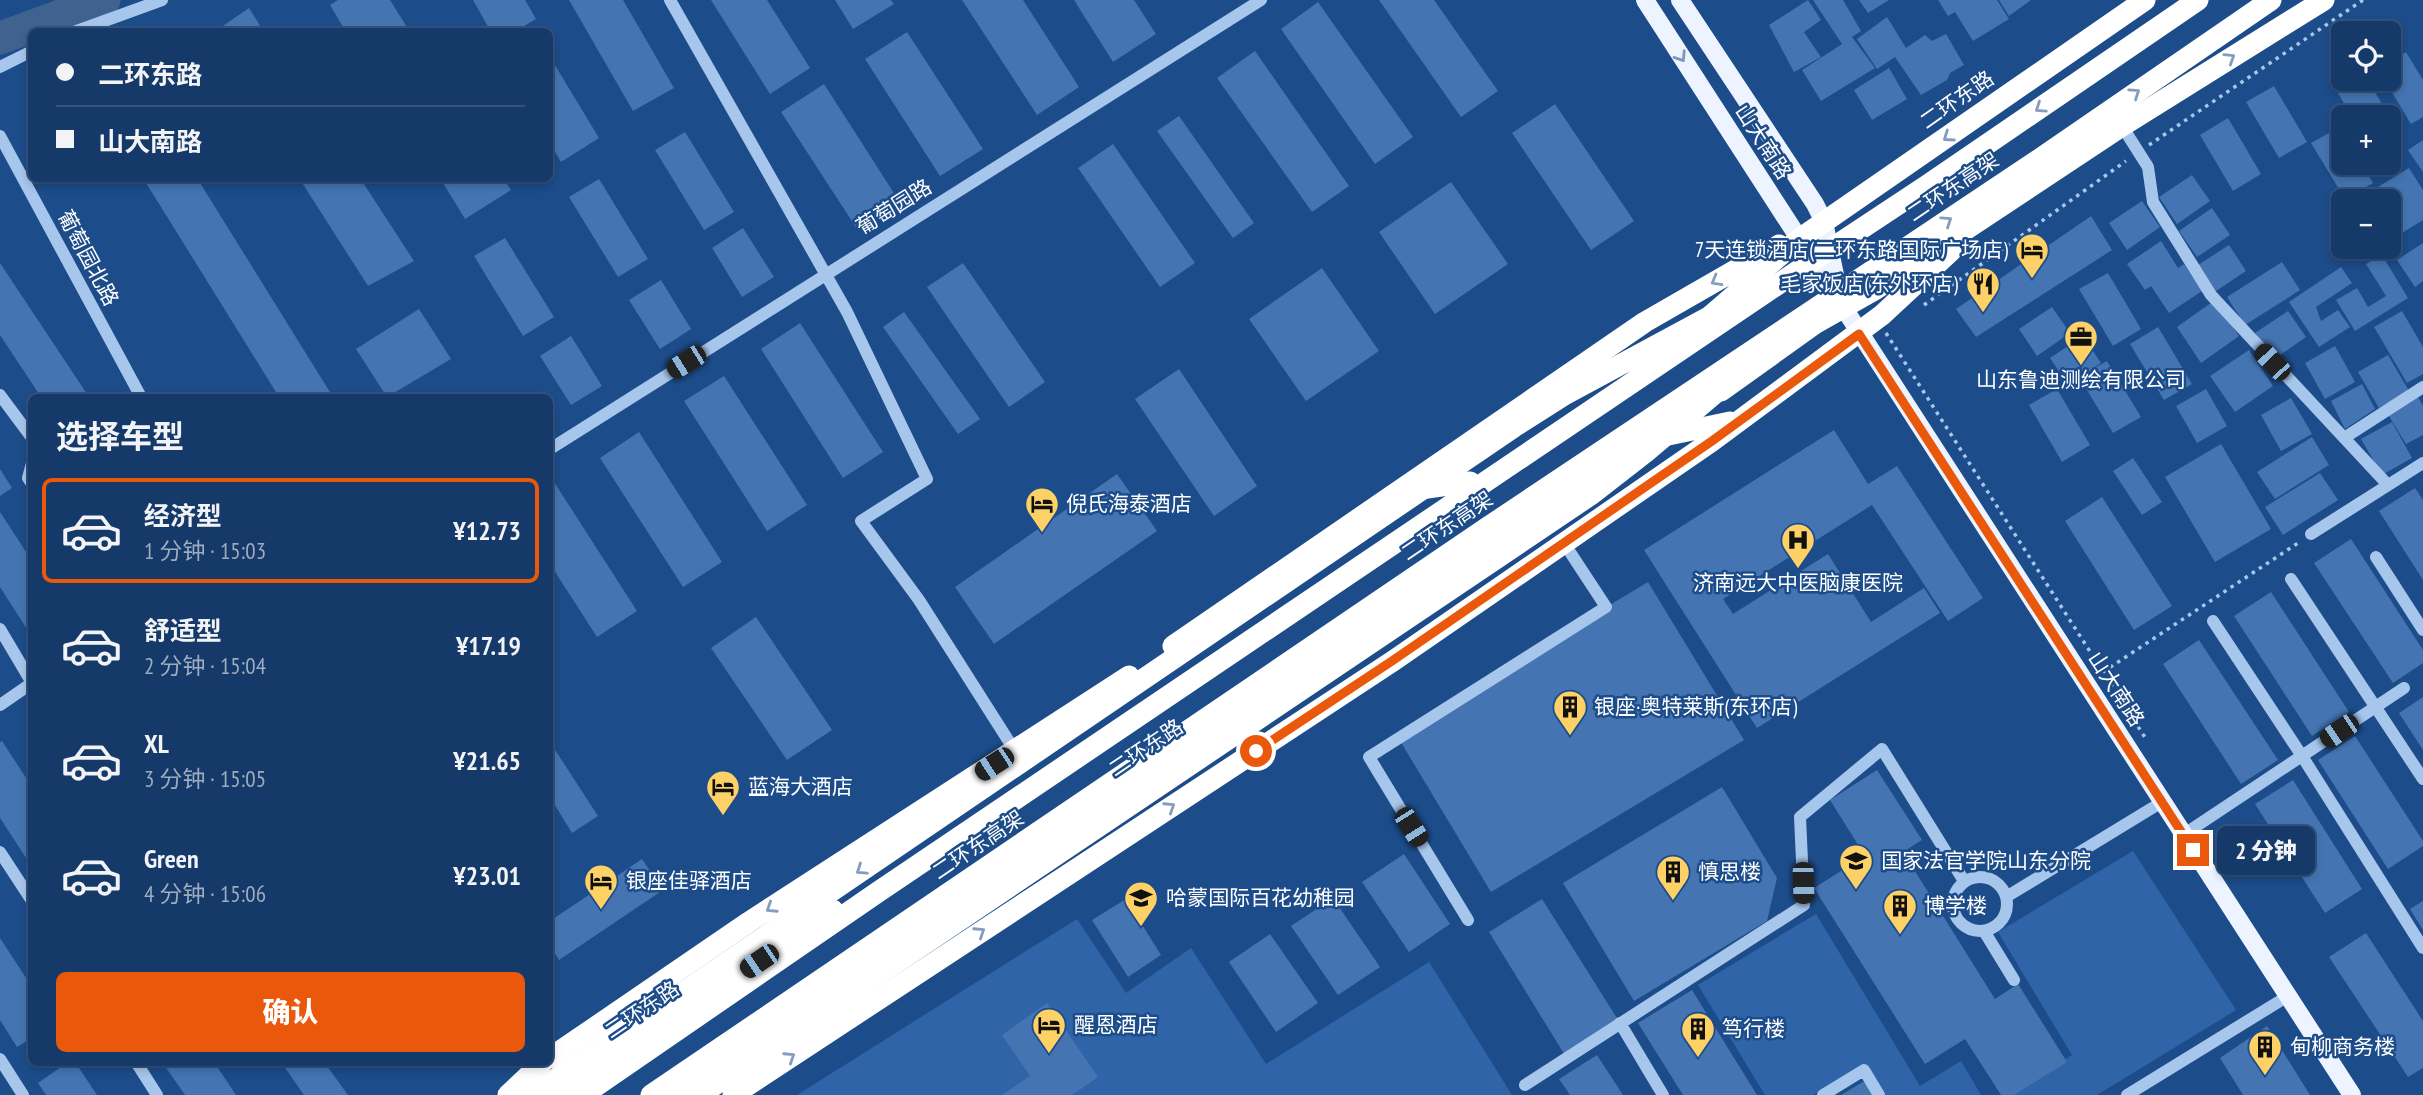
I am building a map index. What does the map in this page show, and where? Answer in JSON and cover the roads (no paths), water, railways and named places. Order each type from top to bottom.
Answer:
[{"type":"highway","name":"二环东路","points":[[532,1095],[575,1084],[1686,337],[1798,240],[2145,0]]},
{"type":"highway","name":"二环东高架","points":[[583,1095],[878,891],[1926,187],[2198,0]]},
{"type":"highway","name":"二环东高架","points":[[651,1095],[1488,527],[1833,305],[2271,0]]},
{"type":"highway","name":"二环东路","points":[[677,1095],[1643,441],[1709,400],[1816,323],[1833,305],[1876,289],[2122,126],[2324,0]]},
{"type":"highway","name":"二环东路","points":[[733,1095],[1381,669],[1669,470],[1859,334],[1988,215]]},
{"type":"highway","name":"二环东路","points":[[553,1055],[749,922],[1122,681],[1645,322],[1770,249],[1798,240]]},
{"type":"highway","points":[[532,1095],[1525,420],[1566,394],[1805,266]]},
{"type":"highway","points":[[700,1095],[1592,494],[1833,305]]},
{"type":"highway","name":"二环东路","points":[[1604,392],[1645,322]]},
{"type":"highway","name":"二环东路","points":[[1669,470],[1709,400]]},
{"type":"highway","name":"二环东路","points":[[1643,441],[1740,420]]},
{"type":"highway","name":"二环东路","points":[[1399,491],[1470,482]]},
{"type":"highway","name":"二环东路","points":[[508,1095],[538,1066]]},
{"type":"main road","name":"山大南路","points":[[1644,0],[1798,240],[1833,305],[1859,334],[2352,1095]]},
{"type":"main road","name":"山大南路","points":[[1680,0],[1815,204],[1824,222],[1833,305]]},
{"type":"street","points":[[85,28],[162,0]]},
{"type":"street","points":[[670,0],[847,312],[928,479],[861,522],[919,600],[1015,751]]},
{"type":"street","name":"葡萄园路","points":[[553,447],[1261,0]]},
{"type":"street","points":[[0,67],[28,53]]},
{"type":"street","points":[[2122,126],[2148,167],[2153,202],[2211,295],[2388,485]]},
{"type":"street","name":"葡萄园北路","points":[[0,136],[139,394]]},
{"type":"street","points":[[2344,438],[2423,387]]},
{"type":"street","points":[[0,394],[28,432]]},
{"type":"street","points":[[2311,534],[2423,463]]},
{"type":"street","points":[[1468,920],[1369,757],[1606,607],[1564,543]]},
{"type":"street","points":[[2376,557],[2423,630]]},
{"type":"street","points":[[2291,579],[2423,779]]},
{"type":"street","points":[[2213,621],[2423,948]]},
{"type":"street","points":[[0,629],[28,676]]},
{"type":"street","points":[[0,705],[28,686]]},
{"type":"street","points":[[2183,835],[2404,688]]},
{"type":"street","points":[[1525,1085],[1804,905],[1800,817],[1882,749],[1964,881]]},
{"type":"street","points":[[2006,897],[2162,803]]},
{"type":"street","points":[[0,852],[28,895]]},
{"type":"street","points":[[1989,878],[2002,889],[2007,906],[2000,922],[1984,931],[1966,928],[1955,914],[1954,896],[1964,881],[1989,878]]},
{"type":"street","points":[[1984,931],[2014,980]]},
{"type":"street","points":[[2127,1095],[2288,996]]},
{"type":"street","points":[[1620,1024],[1663,1095]]},
{"type":"street","points":[[0,1059],[23,1095]]},
{"type":"street","points":[[139,1066],[157,1095]]},
{"type":"street","points":[[1823,1095],[1864,1070],[1879,1095]]},
{"type":"waterway","points":[[0,38],[104,0]]},
{"type":"place","name":"7天连锁酒店(二环东路国际广场店)","points":[[2032,280]]},
{"type":"place","name":"毛家饭店(东外环店)","points":[[1983,314]]},
{"type":"place","name":"山东鲁迪测绘有限公司","points":[[2081,367]]},
{"type":"place","name":"倪氏海泰酒店","points":[[1042,534]]},
{"type":"place","name":"济南远大中医脑康医院","points":[[1798,570]]},
{"type":"place","name":"银座·奥特莱斯(东环店)","points":[[1570,737]]},
{"type":"place","name":"蓝海大酒店","points":[[723,817]]},
{"type":"place","name":"国家法官学院山东分院","points":[[1856,891]]},
{"type":"place","name":"慎思楼","points":[[1673,902]]},
{"type":"place","name":"银座佳驿酒店","points":[[601,911]]},
{"type":"place","name":"哈蒙国际百花幼稚园","points":[[1141,928]]},
{"type":"place","name":"博学楼","points":[[1900,936]]},
{"type":"place","name":"醒恩酒店","points":[[1049,1055]]},
{"type":"place","name":"笃行楼","points":[[1698,1059]]},
{"type":"place","name":"甸柳商务楼","points":[[2265,1077]]}]
